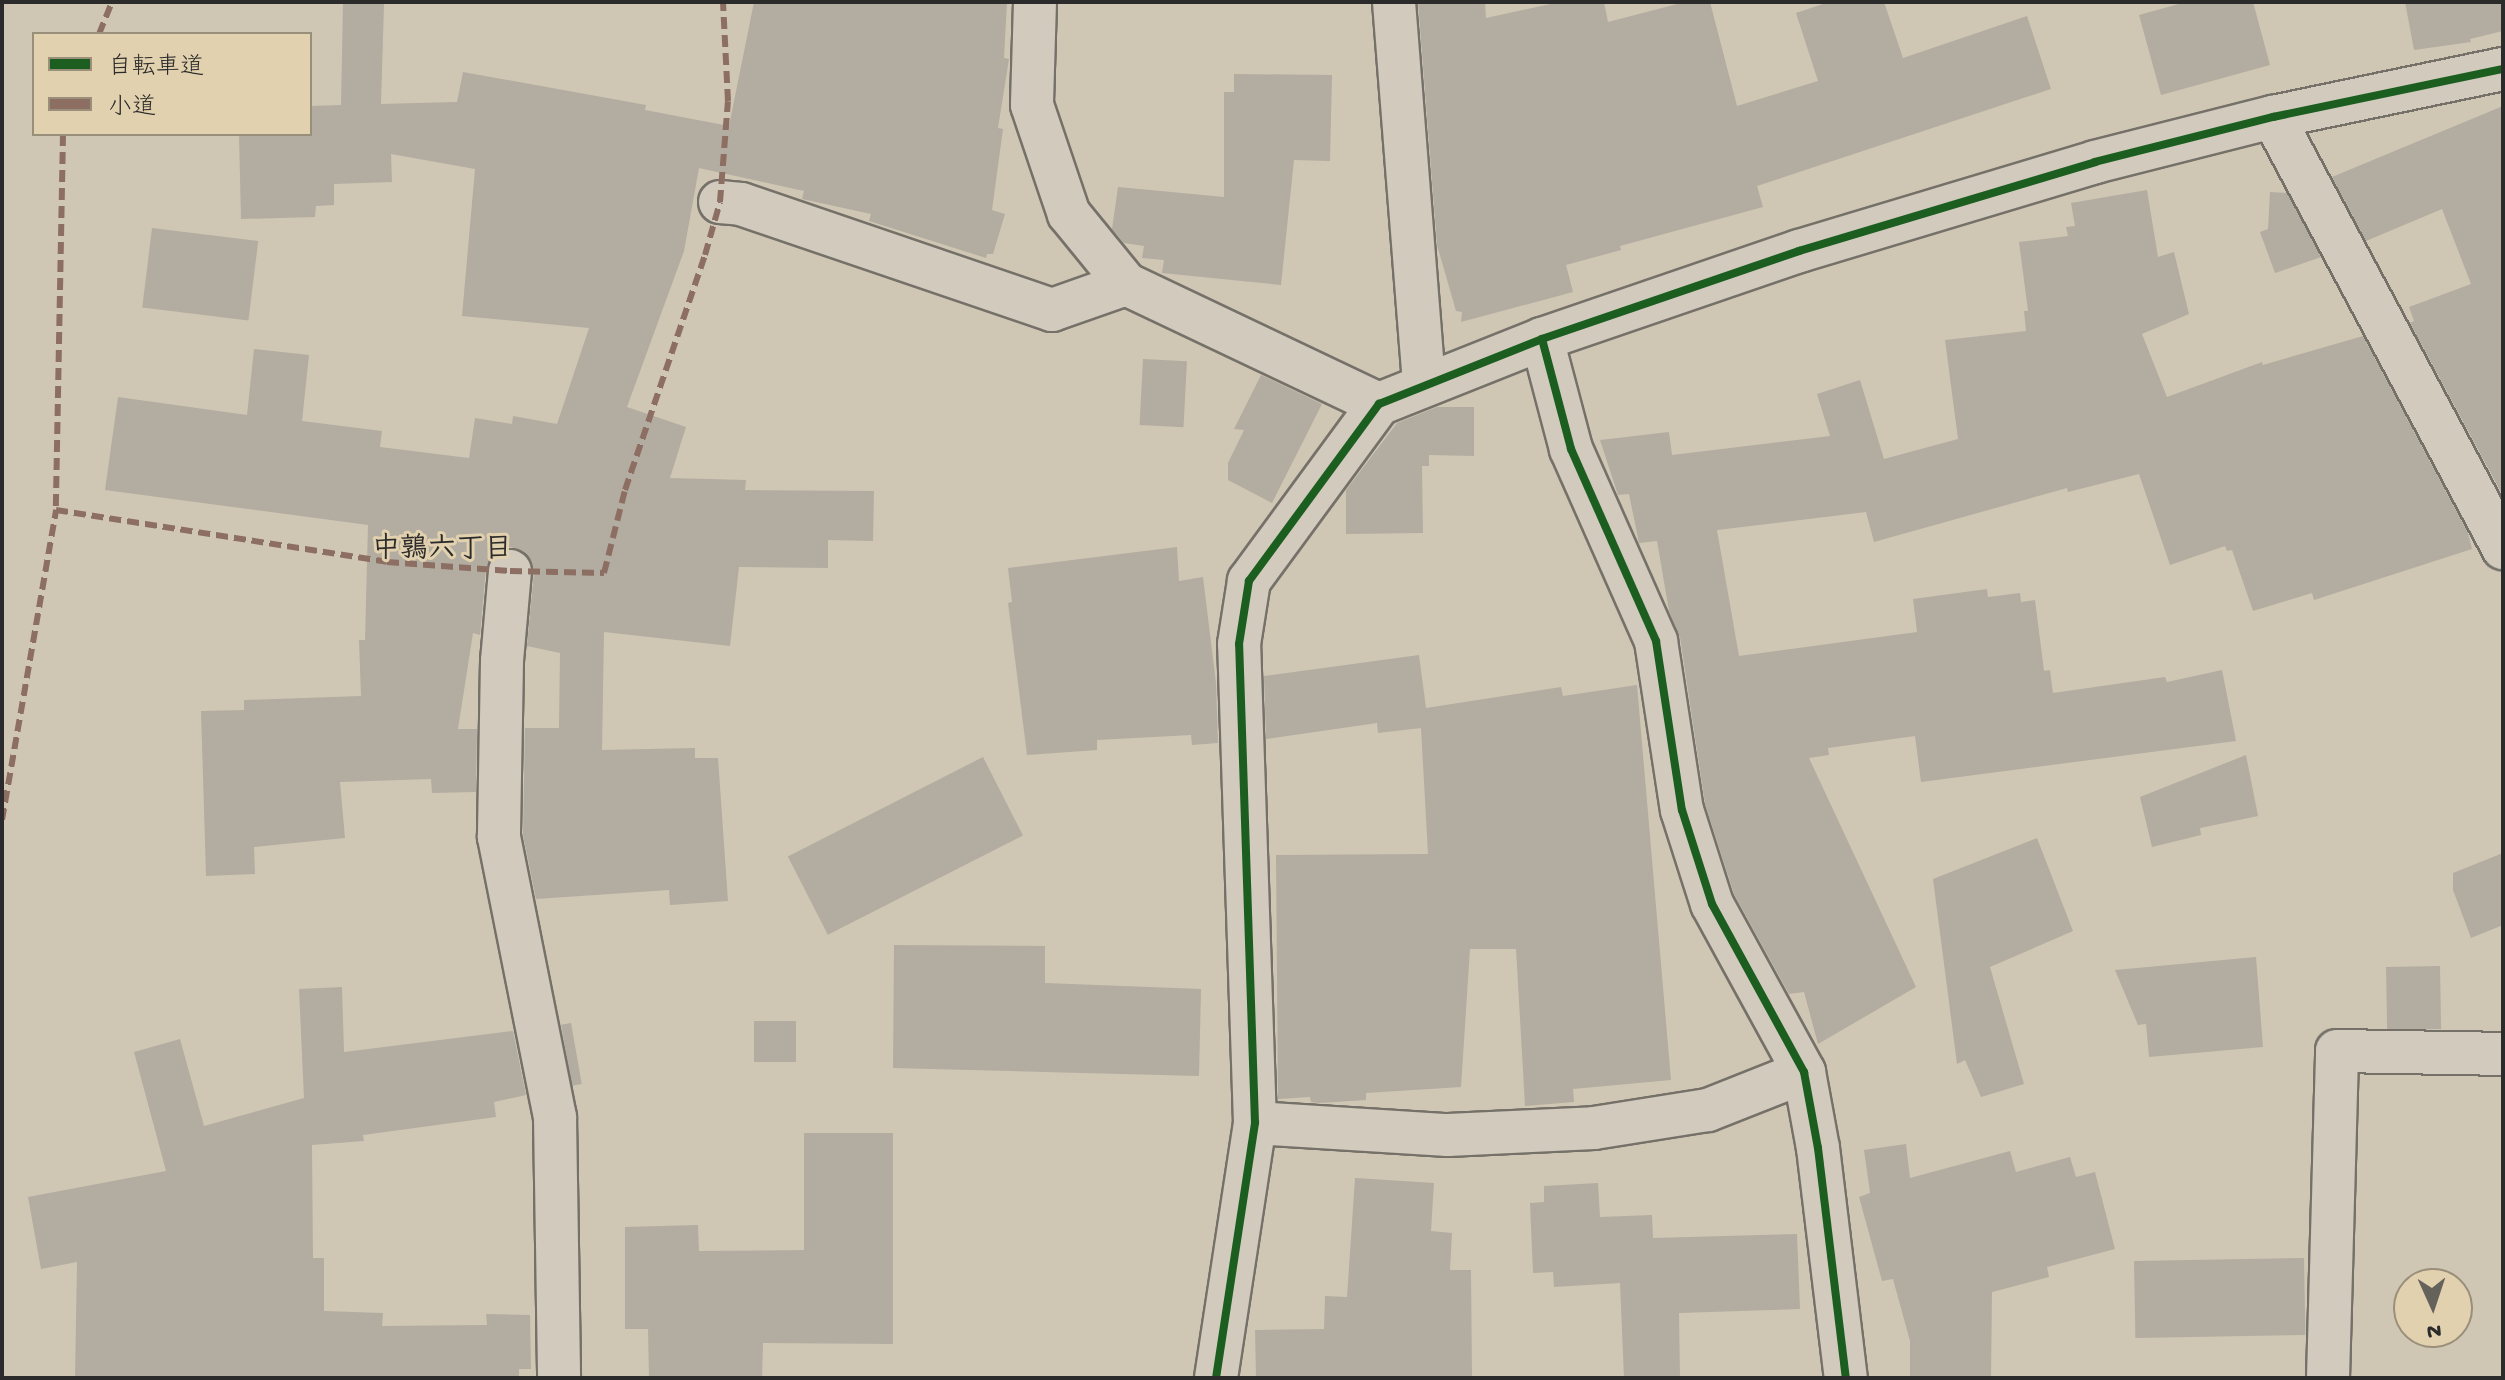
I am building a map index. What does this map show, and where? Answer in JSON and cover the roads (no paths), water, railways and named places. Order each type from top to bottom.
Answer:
[{"type":"street","points":[[1035,2],[1032,105],[1069,214],[1126,284],[1379,404]]},
{"type":"street","points":[[1394,2],[1424,385]]},
{"type":"street","points":[[1216,1378],[1255,1123],[1239,644],[1249,581],[1379,404],[1542,339],[1799,251],[2095,162],[2273,117],[2503,69]]},
{"type":"street","points":[[2273,117],[2503,548]]},
{"type":"street","points":[[720,202],[741,204],[1052,310],[1126,284]]},
{"type":"street","points":[[1542,339],[1571,449],[1656,641],[1682,810],[1712,904],[1804,1072],[1821,1163],[1846,1378]]},
{"type":"street","points":[[510,571],[502,661],[499,837],[555,1117],[559,1378]]},
{"type":"street","points":[[2328,1378],[2337,1051],[2503,1054]]},
{"type":"street","points":[[1255,1123],[1448,1135],[1594,1128],[1708,1110],[1804,1072]]},
{"type":"district","name":"中鶉六丁目","points":[[442,551]]}]
